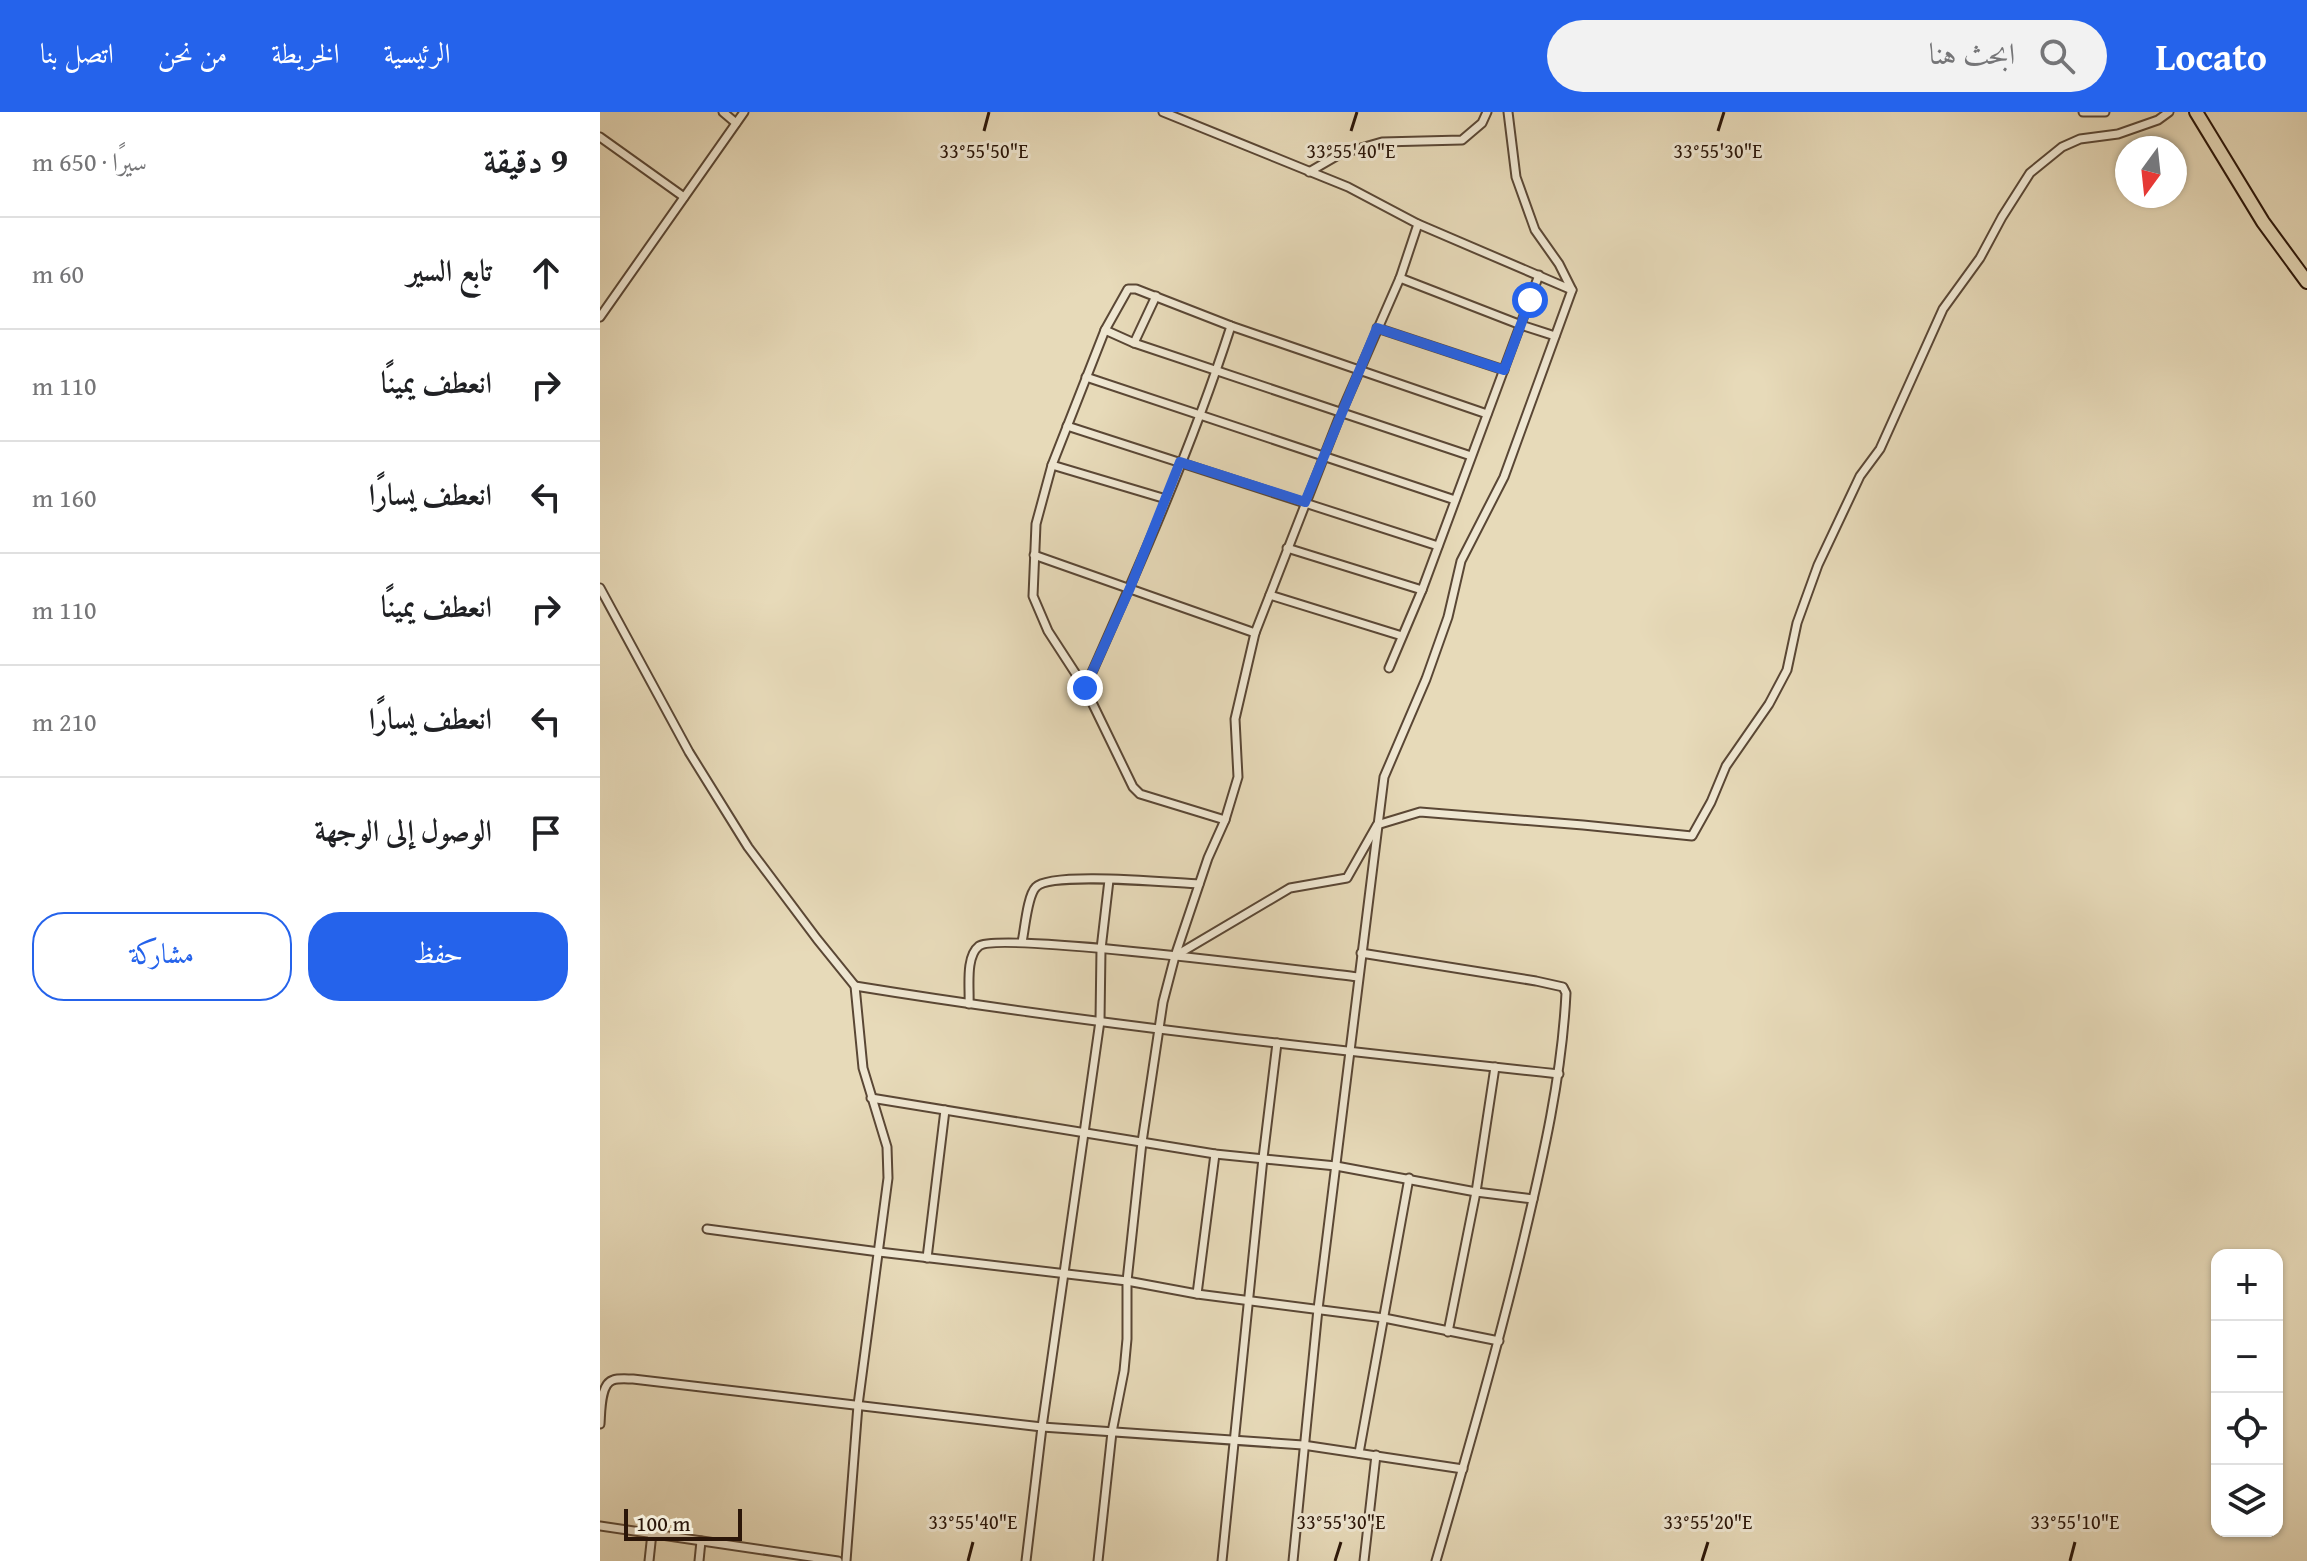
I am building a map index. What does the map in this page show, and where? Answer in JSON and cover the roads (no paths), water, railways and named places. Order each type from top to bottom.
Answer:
[{"type":"highway","points":[[2196,112],[2263,222],[2307,282]]},
{"type":"street","points":[[723,112],[736,123]]},
{"type":"street","points":[[600,317],[744,112]]},
{"type":"street","points":[[1163,112],[1348,187],[1418,224],[1572,290]]},
{"type":"street","points":[[1309,172],[1340,154],[1382,142],[1462,140],[1482,123],[1487,112]]},
{"type":"street","points":[[1293,1561],[1318,1309],[1384,777],[1426,679],[1448,617],[1461,561],[1504,477],[1572,290],[1559,264],[1535,230],[1516,177],[1508,112]]},
{"type":"street","points":[[2083,112],[2105,112]]},
{"type":"street","points":[[1175,956],[1290,888],[1347,878],[1377,825],[1420,812],[1692,836],[1726,766],[1769,704],[1787,670],[1797,623],[1818,565],[1860,476],[1880,449],[1943,309],[1980,258],[2030,173],[2062,147],[2080,139],[2118,134],[2158,120],[2169,112]]},
{"type":"street","points":[[600,137],[684,197]]},
{"type":"street","points":[[1098,1561],[1112,1432],[1126,1349],[1127,1281],[1142,1142],[1159,1028],[1175,956],[1238,777],[1235,719],[1255,633],[1323,457],[1400,278],[1418,224]]},
{"type":"street","points":[[1389,668],[1422,590],[1539,275]]},
{"type":"street","points":[[1400,278],[1555,336]]},
{"type":"street","points":[[1225,820],[1140,794],[1133,787],[1085,688],[1048,631],[1033,596],[1036,524],[1052,465],[1105,330],[1128,289],[1136,289],[1231,326],[1487,414]]},
{"type":"street","points":[[1134,343],[1156,296]]},
{"type":"street","points":[[1085,688],[1166,499],[1231,326]]},
{"type":"street","points":[[1377,328],[1504,370]]},
{"type":"street","points":[[1105,330],[1134,343],[1471,456]]},
{"type":"street","points":[[1086,377],[1455,500]]},
{"type":"street","points":[[1067,426],[1438,546]]},
{"type":"street","points":[[1052,465],[1166,499]]},
{"type":"street","points":[[1287,548],[1422,590]]},
{"type":"street","points":[[1034,555],[1255,633]]},
{"type":"street","points":[[600,588],[689,752],[748,847],[855,986],[861,1022],[863,1068],[887,1147],[888,1178],[858,1405],[846,1561]]},
{"type":"street","points":[[1270,595],[1402,636]]},
{"type":"street","points":[[1022,942],[1031,897],[1036,887],[1047,882],[1070,878],[1199,884]]},
{"type":"street","points":[[1026,1561],[1100,1021],[1101,949],[1109,880]]},
{"type":"street","points":[[969,1004],[971,958],[978,946],[988,941],[1175,956],[1358,977]]},
{"type":"street","points":[[1361,953],[1536,981],[1563,987],[1566,993],[1559,1074],[1533,1199],[1499,1341],[1436,1561]]},
{"type":"street","points":[[855,986],[1100,1021],[1559,1074]]},
{"type":"street","points":[[1222,1561],[1277,1043]]},
{"type":"street","points":[[1448,1332],[1476,1192],[1495,1067]]},
{"type":"street","points":[[871,1098],[1215,1154],[1336,1166],[1476,1192],[1533,1199]]},
{"type":"street","points":[[927,1258],[945,1110]]},
{"type":"street","points":[[1197,1294],[1215,1154]]},
{"type":"street","points":[[1359,1453],[1409,1178]]},
{"type":"street","points":[[707,1229],[1127,1281],[1197,1294],[1384,1318],[1499,1341]]},
{"type":"street","points":[[600,1424],[603,1389],[607,1383],[612,1380],[648,1379],[1042,1427],[1303,1445],[1463,1469]]},
{"type":"street","points":[[1364,1561],[1376,1455]]},
{"type":"street","points":[[600,1526],[790,1558],[838,1561]]},
{"type":"street","points":[[649,1561],[652,1533]]},
{"type":"street","points":[[699,1561],[701,1541]]},
{"type":"street","points":[[748,1561],[750,1550]]}]
